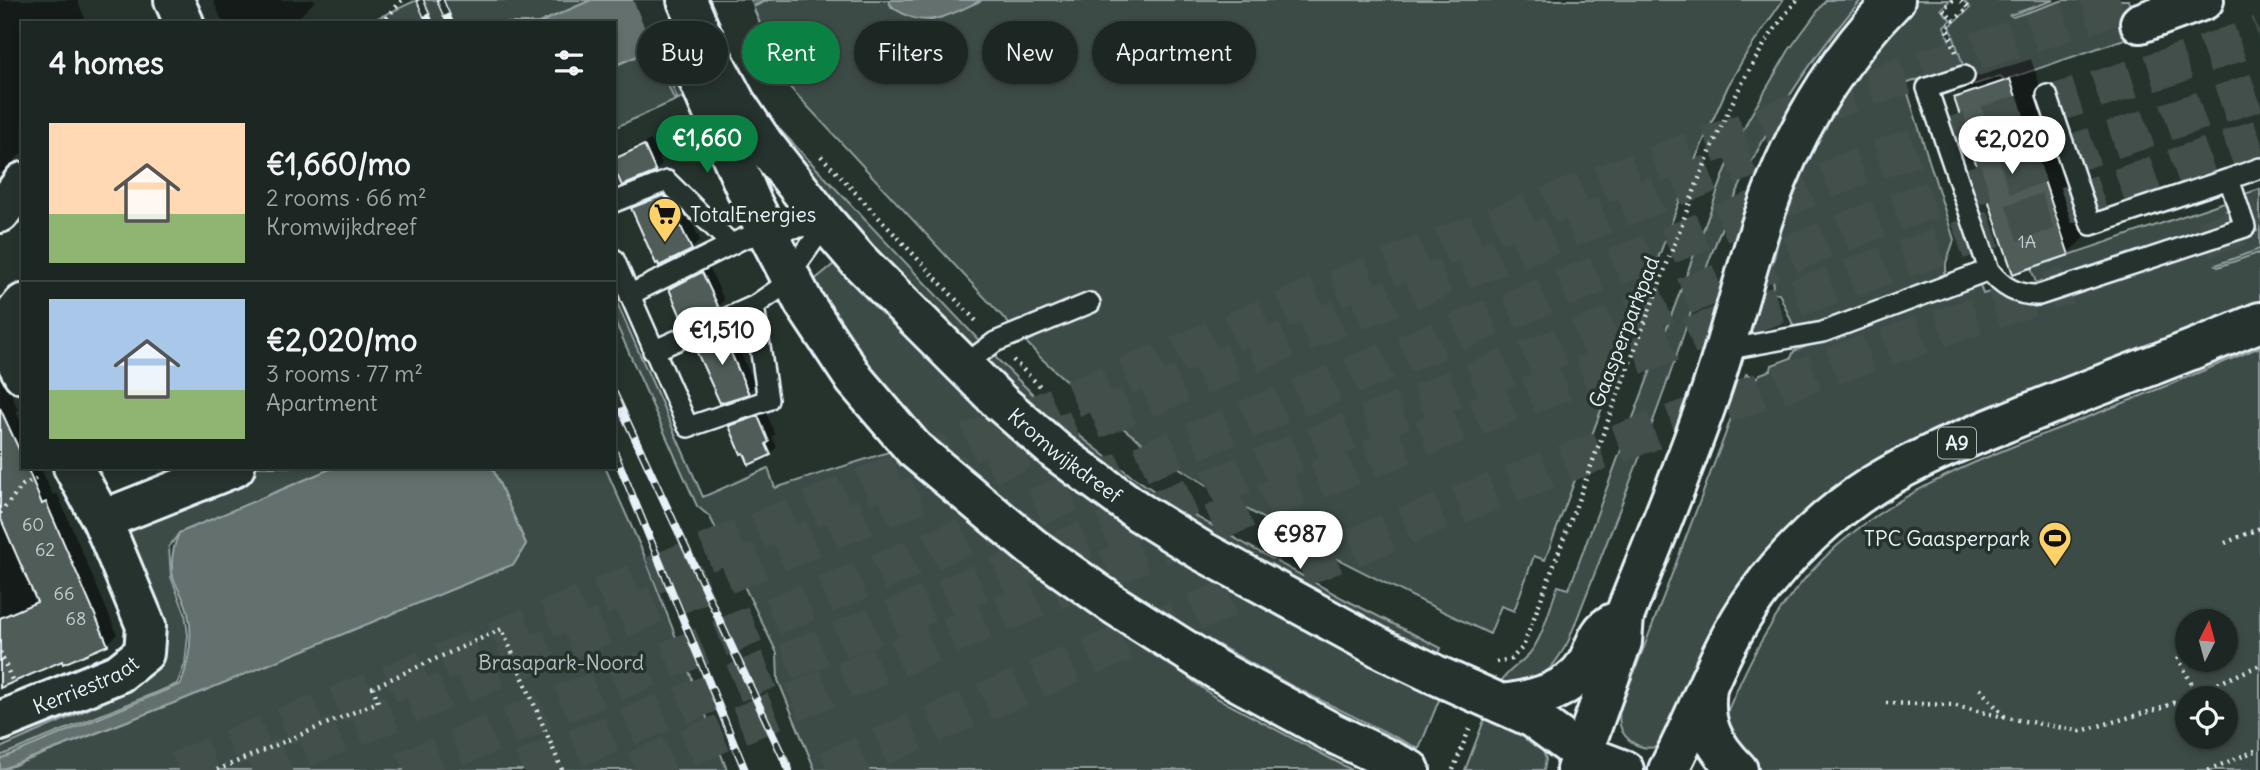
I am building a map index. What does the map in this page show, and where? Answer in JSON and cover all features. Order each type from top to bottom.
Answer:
[{"type":"main road","points":[[174,0],[183,21]]},
{"type":"main road","name":"Kromwijkdreef","points":[[665,0],[678,21]]},
{"type":"main road","name":"Kromwijkdreef","points":[[687,0],[692,21]]},
{"type":"main road","points":[[1579,762],[1622,642],[1624,617],[1695,436],[1767,209],[1788,156],[1828,85],[1879,16],[1895,0]]},
{"type":"main road","points":[[2140,23],[2204,0]]},
{"type":"main road","name":"Kromwijkdreef","points":[[710,84],[752,203],[804,303],[842,360],[914,449],[1032,547],[1096,593],[1217,670],[1333,733],[1410,770]]},
{"type":"main road","name":"Kromwijkdreef","points":[[719,84],[826,223],[858,260],[1000,403],[1111,493],[1161,526],[1349,632],[1533,718],[1579,762],[1625,770]]},
{"type":"main road","points":[[0,213],[21,185]]},
{"type":"main road","points":[[21,306],[0,332],[21,370]]},
{"type":"main road","name":"A9","points":[[1668,770],[1721,657],[1756,596],[1800,545],[1834,515],[1875,484],[1925,457],[2260,322]]},
{"type":"main road","points":[[61,470],[102,520],[231,469]]},
{"type":"main road","name":"Kerriestraat","points":[[0,721],[120,673],[144,653],[146,626],[102,520]]},
{"type":"main road","points":[[1502,705],[1551,693],[1566,684],[1586,664],[1600,634],[1608,625],[1624,617]]},
{"type":"main road","name":"A9","points":[[1707,688],[1705,712],[1708,729],[1716,744],[1738,770]]},
{"type":"lane","points":[[1964,76],[1927,88],[1989,270],[1997,281],[2008,289],[2039,295],[2245,227],[2229,178]]},
{"type":"lane","points":[[2047,95],[2091,225],[2260,168]]},
{"type":"lane","points":[[616,201],[667,181],[731,244]]},
{"type":"lane","points":[[630,296],[731,244],[766,232],[826,223]]},
{"type":"lane","points":[[653,351],[754,306],[780,288],[826,223]]},
{"type":"lane","points":[[616,264],[688,427],[768,400],[754,306]]},
{"type":"lane","points":[[1724,350],[1823,332],[1989,270]]},
{"type":"lane","points":[[963,366],[995,342],[1090,303]]},
{"type":"path","points":[[384,21],[402,0]]},
{"type":"path","name":"Gaasperparkpad","points":[[1486,667],[1511,659],[1523,647],[1702,170],[1745,77],[1797,0]]},
{"type":"path","points":[[1953,0],[1943,9],[1954,20]]},
{"type":"path","points":[[1961,0],[1968,8],[1947,27],[1964,76]]},
{"type":"path","name":"Kromwijkdreef","points":[[813,147],[995,342],[1048,394]]},
{"type":"path","points":[[0,513],[23,485],[61,470]]},
{"type":"path","points":[[2225,543],[2260,528]]},
{"type":"path","points":[[217,770],[378,702],[373,687],[502,629],[562,770]]},
{"type":"path","points":[[2212,686],[2260,665]]},
{"type":"path","points":[[1980,689],[2007,718]]},
{"type":"path","points":[[1886,703],[1952,705],[2081,731],[2175,702]]},
{"type":"path","points":[[2208,770],[2260,750]]},
{"type":"green space","points":[[417,0],[592,0],[544,21],[371,21]]},
{"type":"green space","points":[[768,0],[888,0],[892,8],[931,21],[982,0],[1783,0],[1728,86],[1695,160],[1545,560],[1534,556],[1514,611],[1501,606],[1490,634],[1333,556],[1218,492],[1144,444],[1073,387],[1040,357],[787,84],[840,84],[840,21],[759,21],[753,7]]},
{"type":"green space","points":[[1826,0],[1861,0],[1787,100],[1756,154],[1729,210],[1652,425],[1568,642],[1554,664],[1541,676],[1498,686],[1534,647],[1558,586],[1569,589],[1726,169],[1748,120],[1789,50]]},
{"type":"green space","points":[[1911,0],[1950,0],[1941,9],[1951,20],[1944,26],[1959,66],[1905,84],[1954,240],[1946,271],[1941,278],[1802,330],[1800,325],[1794,327],[1779,293],[1771,294],[1774,280],[1769,279],[1789,196],[1821,119]]},
{"type":"green space","points":[[1963,0],[2054,0],[2010,15],[2013,17],[2064,0],[2128,0],[2139,34],[2005,80],[2000,76],[1970,86],[1950,26],[1970,8]]},
{"type":"green space","points":[[637,56],[637,84],[668,84],[674,99],[677,98],[671,84],[691,84],[694,92],[616,127],[616,65]]},
{"type":"green space","points":[[744,84],[770,119],[989,351],[1058,419],[1130,475],[1177,506],[1344,599],[1441,648],[1434,665],[1358,627],[1065,447],[799,172]]},
{"type":"green space","points":[[2260,189],[2260,249],[2216,265],[2218,267],[2258,253],[2260,309],[1871,473],[1661,746],[1652,748],[1636,745],[1624,735],[1619,719],[1620,710],[1746,374],[1756,378],[1771,370],[1772,365],[1791,358],[1794,351],[1979,282],[1983,294],[1990,292],[1997,310],[2020,312],[2257,231],[2245,194]]},
{"type":"green space","points":[[2227,201],[2229,220],[2217,223],[2218,227],[2042,287],[2041,281],[2036,283],[2031,268]]},
{"type":"green space","points":[[837,263],[933,364],[1002,415],[1444,688],[1419,749],[1292,686],[1122,591],[931,453],[807,286]]},
{"type":"green space","points":[[616,301],[703,497],[768,468],[775,488],[901,448],[1213,696],[1352,770],[815,770],[778,680],[777,653],[710,517],[697,506],[616,324]]},
{"type":"green space","name":"TPC Gaasperpark","points":[[2260,347],[2260,770],[1754,768],[1721,727],[1763,638],[1789,598],[1822,560],[1877,515],[1938,480],[2002,451]]},
{"type":"green space","points":[[247,469],[330,469],[179,533],[169,547],[171,577],[185,613],[188,635],[185,664],[177,684],[0,756],[0,748],[123,694],[148,676],[156,660],[127,536],[135,520]]},
{"type":"green space","name":"Brasapark-Noord","points":[[493,469],[606,469],[645,557],[727,770],[2,770],[514,564],[526,544]]},
{"type":"green space","points":[[1488,710],[1540,744],[1546,759],[1544,770],[1465,770]]},
{"type":"shaded area","points":[[591,0],[768,0],[719,21],[637,21],[637,56],[616,65],[616,21],[544,21]]},
{"type":"shaded area","points":[[888,0],[982,0],[943,17],[924,20],[899,11]]},
{"type":"shaded area","points":[[330,469],[493,469],[526,544],[514,564],[184,699],[0,770],[0,759],[181,684],[191,631],[187,608],[172,571],[179,533]]},
{"type":"pier","points":[[633,0],[750,0],[754,10],[728,21],[642,21]]},
{"type":"building","points":[[2010,79],[2069,255],[2013,274],[1954,98]]},
{"type":"building","points":[[644,145],[656,172],[622,186],[616,172],[616,158]]},
{"type":"building","points":[[664,195],[692,250],[659,266],[631,208]]},
{"type":"building","points":[[702,272],[719,308],[684,324],[669,289]]},
{"type":"building","points":[[729,331],[737,351],[731,353],[749,394],[720,403],[694,346]]},
{"type":"building","points":[[0,408],[21,454],[21,469],[28,469],[42,504],[46,502],[108,645],[63,664],[62,661],[0,688],[0,618],[37,602],[0,517]]},
{"type":"building","points":[[758,416],[769,442],[766,444],[771,455],[749,465],[729,426]]},
{"type":"tunnel","points":[[178,770],[539,623],[1325,293],[1618,178],[1832,100],[2131,0]]},
{"type":"tunnel","points":[[404,770],[1876,160],[2157,71],[2260,35]]},
{"type":"tunnel","points":[[523,770],[1375,421],[1895,212],[2260,91]]},
{"type":"tunnel","points":[[635,770],[1297,488],[1555,385],[1909,257],[2260,138]]},
{"type":"tunnel","points":[[251,770],[647,608],[1334,320],[1751,158]]},
{"type":"tunnel","points":[[2204,239],[2260,220]]},
{"type":"tunnel","points":[[828,770],[1193,613],[1494,491],[1902,341],[2067,285]]},
{"type":"railway","points":[[420,0],[429,21]]},
{"type":"railway","points":[[440,0],[449,21]]},
{"type":"railway","points":[[616,397],[789,770]]},
{"type":"railway","points":[[616,456],[745,770]]},
{"type":"place","name":"TotalEnergies","points":[[665,244]]},
{"type":"place","name":"TPC Gaasperpark","points":[[2055,568]]}]
